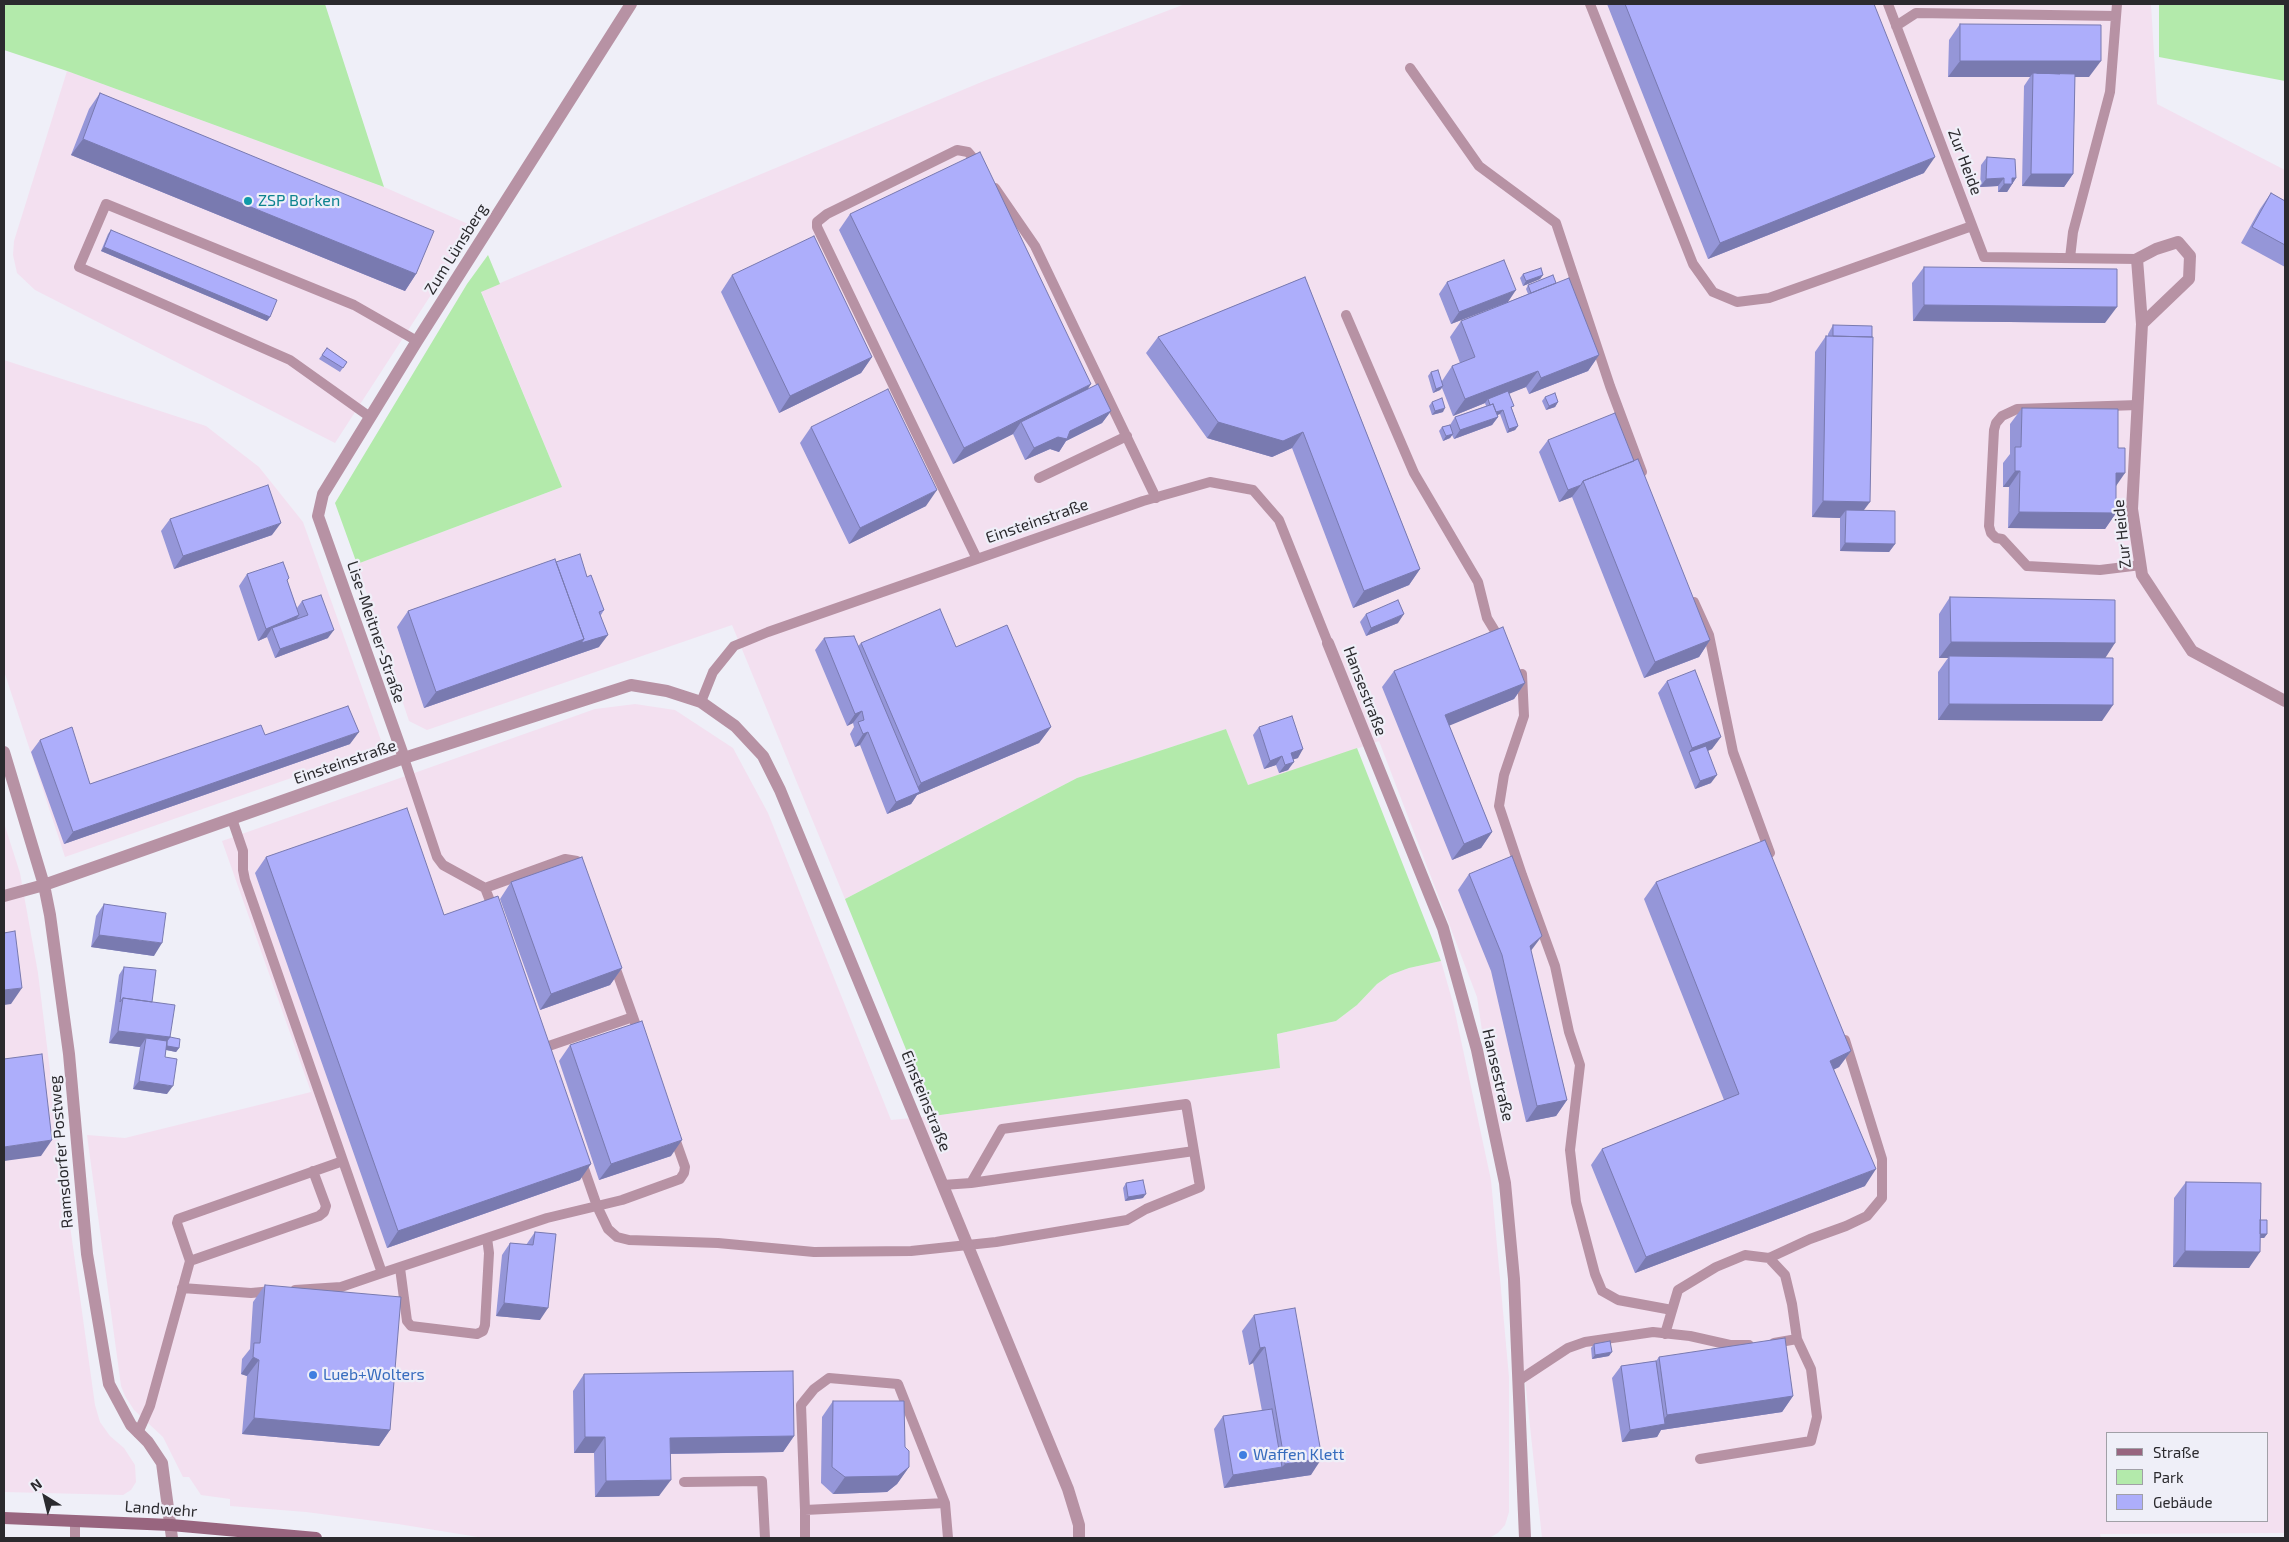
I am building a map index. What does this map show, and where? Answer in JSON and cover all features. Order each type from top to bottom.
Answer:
[{"type":"main road","name":"Landwehr","points":[[4,1518],[75,1521],[171,1532],[316,1538]]},
{"type":"street","name":"Zum Lünsberg","points":[[318,516],[323,494],[370,416],[632,4]]},
{"type":"street","name":"Zur Heide","points":[[2142,324],[2189,279],[2190,256],[2178,242],[2156,249],[2137,259],[2142,324],[2132,509],[2142,574],[2192,651],[2285,701]]},
{"type":"street","name":"Lise-Meitner-Straße","points":[[318,516],[404,758]]},
{"type":"street","name":"Hansestraße","points":[[1328,643],[1443,928],[1478,1050],[1505,1184],[1514,1279],[1525,1538]]},
{"type":"street","name":"Einsteinstraße","points":[[4,896],[44,885],[404,758],[631,685],[667,691],[701,702],[736,726],[763,756],[780,790],[1068,1489],[1079,1525],[1080,1538]]},
{"type":"street","name":"Ramsdorfer Postweg","points":[[4,752],[44,885],[68,1054],[87,1254],[109,1384],[130,1425],[148,1442],[162,1463],[171,1532]]},
{"type":"lane","points":[[1590,4],[1693,264],[1713,292],[1737,302],[1769,298],[1972,226]]},
{"type":"lane","name":"Zur Heide","points":[[1888,4],[1984,257],[2137,259]]},
{"type":"lane","points":[[2070,258],[2073,232],[2110,92],[2116,4]]},
{"type":"lane","points":[[1896,26],[1916,13],[2116,16]]},
{"type":"lane","points":[[1410,68],[1479,166],[1556,223],[1610,386],[1647,485]]},
{"type":"lane","points":[[977,560],[816,227],[817,222],[827,214],[957,150],[963,150],[974,157],[1036,246],[1156,498]]},
{"type":"lane","points":[[370,416],[290,360],[79,266],[106,204],[354,305],[416,341]]},
{"type":"lane","points":[[1346,315],[1414,473],[1478,582],[1486,618],[1507,651]]},
{"type":"lane","points":[[2138,405],[2017,409],[2002,416],[1996,423],[1994,430],[1989,526],[1991,533],[1996,538],[2002,539],[2027,566],[2100,570],[2141,565]]},
{"type":"lane","points":[[1039,478],[1127,436]]},
{"type":"lane","name":"Einsteinstraße","points":[[701,702],[713,672],[734,646],[777,629],[1156,498],[1210,482],[1253,490],[1279,520],[1328,643]]},
{"type":"lane","points":[[1689,592],[1709,635],[1733,752],[1775,867]]},
{"type":"lane","points":[[1518,668],[1523,676],[1524,716],[1504,775],[1499,806],[1555,966],[1570,1032],[1580,1065],[1570,1150],[1576,1202],[1595,1274],[1602,1291],[1618,1300],[1672,1310]]},
{"type":"lane","points":[[404,758],[437,857],[443,864],[486,888],[499,925]]},
{"type":"lane","points":[[232,819],[243,851],[245,880],[382,1273]]},
{"type":"lane","points":[[486,888],[566,859],[577,861],[583,876]]},
{"type":"lane","points":[[610,951],[644,1048]]},
{"type":"lane","points":[[548,1061],[541,1043],[633,1017]]},
{"type":"lane","points":[[1666,1334],[1678,1290],[1716,1267],[1745,1255],[1769,1258],[1810,1239],[1846,1226],[1867,1216],[1882,1198],[1882,1159],[1851,1054],[1840,1027]]},
{"type":"lane","points":[[579,1152],[597,1206],[608,1229],[616,1237],[628,1240],[718,1243],[814,1252],[911,1252],[968,1246],[1127,1220],[1146,1209],[1200,1187],[1186,1104],[1002,1129],[971,1183]]},
{"type":"lane","points":[[182,1288],[251,1293],[341,1287],[547,1218],[622,1200],[680,1179],[684,1173],[685,1167],[669,1121]]},
{"type":"lane","points":[[943,1186],[1194,1151]]},
{"type":"lane","points":[[138,1433],[150,1406],[190,1261],[177,1223],[178,1219],[343,1161]]},
{"type":"lane","points":[[190,1261],[319,1216],[324,1212],[326,1206],[313,1171]]},
{"type":"lane","points":[[400,1268],[407,1321],[411,1326],[477,1334],[483,1331],[485,1325],[489,1253],[487,1238]]},
{"type":"lane","points":[[1700,1459],[1811,1441],[1817,1417],[1811,1370],[1797,1340],[1792,1304],[1785,1274],[1769,1258]]},
{"type":"lane","points":[[1518,1381],[1568,1348],[1585,1342],[1653,1332],[1690,1336],[1730,1345],[1797,1340]]},
{"type":"lane","points":[[805,1538],[801,1404],[829,1378],[898,1384],[945,1503],[948,1538]]},
{"type":"lane","points":[[684,1482],[762,1481],[765,1538]]},
{"type":"lane","points":[[804,1510],[945,1503]]},
{"type":"lane","points":[[75,1521],[75,1538]]},
{"type":"shaded area","points":[[1185,4],[2151,4],[2157,104],[2285,170],[2285,1533],[2100,1534],[2101,1538],[1542,1538],[1502,1165],[1477,997],[1379,741],[1248,786],[1226,729],[1077,778],[845,899],[732,625],[427,730],[409,721],[357,564],[562,487],[481,291],[984,81]]},
{"type":"shaded area","points":[[67,71],[384,187],[475,227],[335,443],[35,290],[17,273],[13,255],[14,241]]},
{"type":"shaded area","points":[[4,360],[206,426],[259,467],[303,522],[383,746],[65,857],[4,671]]},
{"type":"shaded area","points":[[635,704],[675,710],[733,748],[768,813],[891,1120],[933,1116],[1280,1068],[1277,1034],[1336,1021],[1357,1005],[1377,984],[1390,975],[1409,968],[1441,961],[1453,1003],[1491,1180],[1509,1377],[1509,1512],[1505,1525],[1498,1533],[1491,1537],[1411,1538],[484,1538],[306,1512],[230,1506],[230,1499],[201,1495],[189,1477],[183,1477],[163,1437],[134,1410],[121,1386],[87,1135],[125,1138],[311,1092],[222,841],[595,709]]},
{"type":"shaded area","points":[[4,823],[20,873],[38,973],[62,1168],[95,1405],[100,1422],[110,1436],[124,1448],[135,1465],[136,1482],[131,1490],[123,1495],[4,1492]]},
{"type":"green space","points":[[4,4],[325,4],[384,187],[67,71],[4,50]]},
{"type":"green space","points":[[2159,4],[2285,4],[2285,81],[2159,57]]},
{"type":"green space","points":[[488,255],[500,284],[481,292],[562,487],[357,564],[335,503],[467,284]]},
{"type":"green space","points":[[1226,729],[1248,785],[1357,748],[1441,961],[1409,968],[1390,975],[1377,984],[1357,1005],[1336,1021],[1277,1034],[1280,1068],[933,1116],[845,899],[1077,778]]},
{"type":"building","points":[[1625,4],[1874,4],[1935,157],[1720,243]]},
{"type":"building","points":[[1960,24],[2101,25],[2101,61],[1960,61]]},
{"type":"building","points":[[2033,73],[2075,74],[2073,174],[2031,174]]},
{"type":"building","points":[[100,93],[434,231],[416,274],[83,139]]},
{"type":"building","points":[[980,152],[1091,384],[964,448],[850,214]]},
{"type":"building","points":[[1987,157],[2015,159],[2016,178],[2012,178],[2012,184],[2004,184],[2004,178],[1986,179]]},
{"type":"building","points":[[2271,193],[2285,201],[2285,245],[2252,227]]},
{"type":"building","points":[[111,230],[277,300],[270,317],[104,247]]},
{"type":"building","points":[[814,236],[872,357],[790,396],[732,275]]},
{"type":"building","points":[[1504,260],[1516,290],[1459,312],[1447,282]]},
{"type":"building","points":[[1924,267],[2117,269],[2117,307],[1924,305]]},
{"type":"building","points":[[1541,268],[1543,275],[1526,281],[1523,274]]},
{"type":"building","points":[[1553,275],[1556,283],[1531,293],[1528,285]]},
{"type":"building","points":[[1305,277],[1420,569],[1364,591],[1303,432],[1283,441],[1218,422],[1158,337]]},
{"type":"building","points":[[1569,278],[1599,355],[1541,378],[1538,371],[1465,399],[1452,366],[1475,357],[1461,321]]},
{"type":"building","points":[[1833,325],[1872,326],[1872,337],[1833,336]]},
{"type":"building","points":[[1826,336],[1873,337],[1870,502],[1823,501]]},
{"type":"building","points":[[327,348],[347,362],[343,368],[322,355]]},
{"type":"building","points":[[1438,370],[1443,386],[1436,389],[1431,372]]},
{"type":"building","points":[[1098,384],[1111,411],[1070,431],[1067,439],[1058,437],[1034,448],[1021,422]]},
{"type":"building","points":[[888,389],[937,490],[860,528],[811,427]]},
{"type":"building","points":[[1508,391],[1514,406],[1511,407],[1518,426],[1509,429],[1503,410],[1496,412],[1493,404],[1490,405],[1488,399]]},
{"type":"building","points":[[1555,393],[1558,402],[1549,406],[1545,397]]},
{"type":"building","points":[[1442,398],[1445,408],[1435,411],[1432,402]]},
{"type":"building","points":[[1493,404],[1498,417],[1460,430],[1455,417]]},
{"type":"building","points":[[2022,408],[2118,409],[2118,448],[2125,448],[2125,473],[2116,473],[2116,513],[2019,512],[2020,471],[2015,471],[2015,447],[2021,447]]},
{"type":"building","points":[[1615,413],[1634,461],[1583,481],[1581,485],[1568,490],[1548,440]]},
{"type":"building","points":[[1450,425],[1453,434],[1446,436],[1442,427]]},
{"type":"building","points":[[1638,459],[1710,640],[1655,662],[1583,481]]},
{"type":"building","points":[[268,485],[281,523],[183,556],[170,519]]},
{"type":"building","points":[[1846,510],[1895,511],[1895,544],[1845,543]]},
{"type":"building","points":[[580,554],[587,577],[591,575],[604,610],[599,612],[608,635],[581,643],[584,639],[556,562]]},
{"type":"building","points":[[555,559],[584,639],[436,692],[408,611]]},
{"type":"building","points":[[283,562],[299,615],[266,629],[247,574]]},
{"type":"building","points":[[321,595],[334,630],[280,649],[272,628],[308,615],[302,601]]},
{"type":"building","points":[[1950,597],[2115,600],[2115,643],[1951,642]]},
{"type":"building","points":[[1398,600],[1404,614],[1371,628],[1366,614]]},
{"type":"building","points":[[940,609],[956,647],[1007,625],[1051,727],[921,783],[861,643]]},
{"type":"building","points":[[1503,627],[1525,683],[1445,715],[1492,832],[1464,844],[1394,671]]},
{"type":"building","points":[[854,636],[920,792],[896,802],[868,732],[863,734],[858,722],[864,720],[862,711],[855,714],[824,638]]},
{"type":"building","points":[[1949,656],[2113,658],[2113,705],[1949,704]]},
{"type":"building","points":[[1695,670],[1721,737],[1692,748],[1667,681]]},
{"type":"building","points":[[348,706],[359,732],[73,832],[40,740],[72,727],[90,784],[261,725],[265,735]]},
{"type":"building","points":[[1292,716],[1303,749],[1291,753],[1294,762],[1285,765],[1282,756],[1270,761],[1259,727]]},
{"type":"building","points":[[1706,746],[1717,775],[1700,781],[1689,752]]},
{"type":"building","points":[[407,808],[444,915],[498,896],[591,1164],[398,1231],[266,857]]},
{"type":"building","points":[[1765,840],[1851,1051],[1830,1061],[1876,1169],[1646,1257],[1602,1149],[1739,1094],[1656,882]]},
{"type":"building","points":[[1512,856],[1542,936],[1530,946],[1567,1100],[1537,1106],[1502,955],[1469,874]]},
{"type":"building","points":[[582,857],[622,968],[551,994],[511,882]]},
{"type":"building","points":[[104,904],[166,913],[162,943],[99,935]]},
{"type":"building","points":[[15,931],[22,988],[4,990],[4,933]]},
{"type":"building","points":[[124,967],[156,970],[152,1002],[123,998],[120,1002]]},
{"type":"building","points":[[123,998],[175,1005],[170,1037],[118,1031]]},
{"type":"building","points":[[642,1021],[682,1140],[611,1164],[570,1045]]},
{"type":"building","points":[[170,1037],[180,1039],[179,1048],[167,1046],[167,1041]]},
{"type":"building","points":[[146,1038],[167,1041],[165,1057],[177,1059],[173,1086],[139,1081]]},
{"type":"building","points":[[42,1054],[52,1140],[4,1147],[4,1059]]},
{"type":"building","points":[[1143,1180],[1146,1194],[1128,1197],[1126,1183]]},
{"type":"building","points":[[2186,1182],[2261,1183],[2260,1252],[2185,1251]]},
{"type":"building","points":[[2260,1220],[2267,1220],[2267,1234],[2260,1234]]},
{"type":"building","points":[[535,1232],[556,1234],[548,1308],[504,1303],[510,1243],[533,1245]]},
{"type":"building","name":"Lueb+Wolters","points":[[265,1285],[401,1297],[390,1430],[254,1418],[259,1360],[253,1357],[254,1343],[260,1343]]},
{"type":"building","points":[[1295,1308],[1322,1458],[1285,1464],[1265,1347],[1260,1348],[1254,1315]]},
{"type":"building","points":[[1785,1338],[1793,1396],[1667,1415],[1659,1357]]},
{"type":"building","points":[[1610,1341],[1612,1352],[1595,1355],[1594,1344]]},
{"type":"building","points":[[1656,1361],[1665,1424],[1630,1430],[1621,1366]]},
{"type":"building","points":[[793,1371],[794,1436],[670,1438],[671,1480],[606,1481],[605,1437],[585,1437],[584,1374]]},
{"type":"building","points":[[833,1401],[904,1401],[905,1447],[909,1451],[909,1467],[898,1476],[845,1477],[832,1467]]},
{"type":"building","points":[[1272,1409],[1282,1467],[1233,1475],[1223,1416]]},
{"type":"place","name":"ZSP Borken","points":[[248,201]]},
{"type":"place","name":"Lueb+Wolters","points":[[313,1375]]},
{"type":"place","name":"Waffen Klett","points":[[1243,1455]]}]
